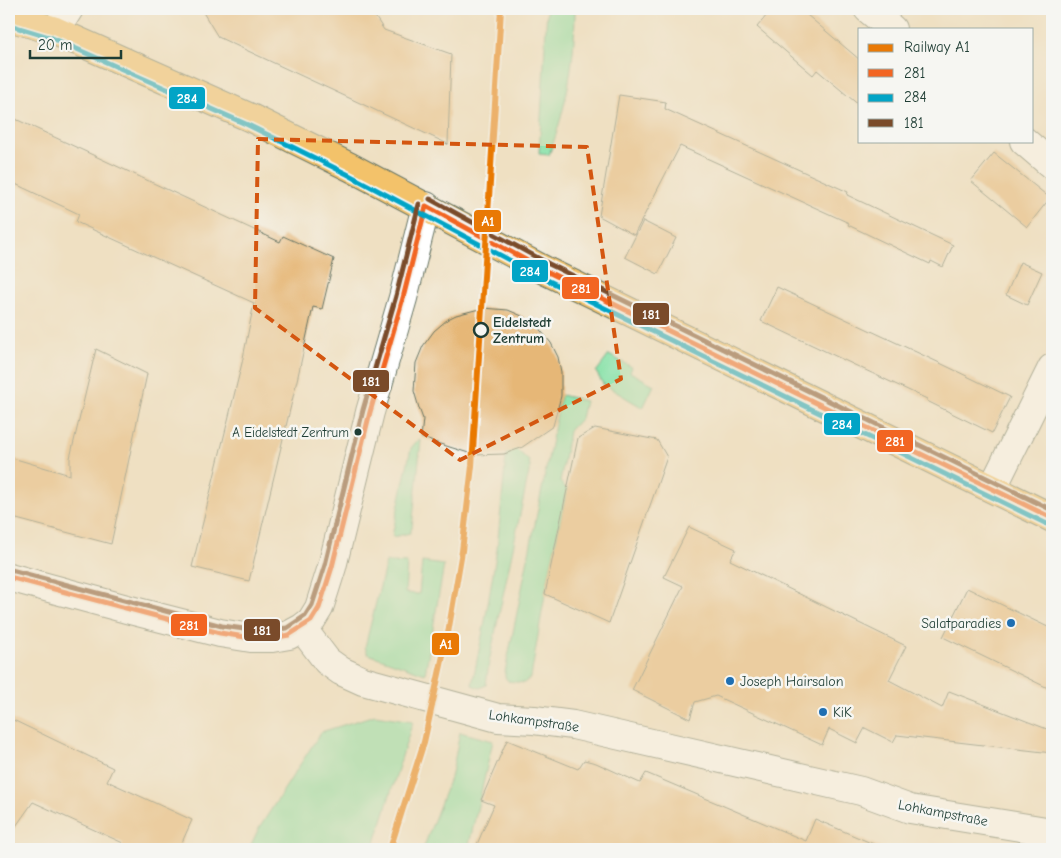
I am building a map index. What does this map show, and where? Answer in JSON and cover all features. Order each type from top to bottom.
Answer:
[{"type":"main road","points":[[28,9],[62,20],[426,206],[563,279],[993,487],[1052,518]]},
{"type":"main road","points":[[9,17],[62,20]]},
{"type":"street","points":[[868,9],[891,28]]},
{"type":"street","points":[[1025,142],[1052,165]]},
{"type":"street","points":[[9,577],[220,633],[251,638],[272,638],[289,635],[311,621],[319,608],[332,567],[370,412],[426,206]]},
{"type":"street","points":[[993,487],[1052,368]]},
{"type":"street","name":"Lohkampstraße","points":[[302,628],[328,661],[341,671],[363,681],[419,697],[498,718],[534,720],[589,729],[862,791],[910,809],[1052,832]]},
{"type":"highlighted area","points":[[258,139],[587,147],[621,379],[460,460],[255,308]]},
{"type":"green space","points":[[547,9],[575,9],[572,65],[569,83],[561,119],[549,155],[539,154]]},
{"type":"green space","points":[[609,355],[632,367],[630,372],[654,385],[643,408],[603,384],[596,372]]},
{"type":"green space","points":[[561,395],[585,401],[581,418],[569,431],[560,482],[567,489],[545,594],[531,677],[524,683],[508,681],[505,677],[505,672]]},
{"type":"green space","points":[[421,440],[412,528],[410,533],[393,537],[411,448],[416,442]]},
{"type":"green space","points":[[507,447],[515,448],[529,461],[530,467],[489,662],[486,685],[480,688],[472,685],[497,549]]},
{"type":"green space","points":[[386,562],[407,563],[405,593],[419,594],[422,562],[444,565],[425,674],[368,654],[365,647]]},
{"type":"green space","points":[[375,715],[413,721],[373,849],[249,849],[258,830],[321,732]]},
{"type":"green space","points":[[460,732],[493,741],[468,849],[423,849],[452,773]]},
{"type":"building","points":[[201,9],[370,9],[384,30],[451,54],[448,144],[218,37]]},
{"type":"building","points":[[772,9],[800,9],[858,58],[858,104],[817,70],[813,75],[757,27]]},
{"type":"building","points":[[619,95],[666,102],[665,109],[848,192],[847,195],[953,245],[943,267],[931,261],[930,264],[848,225],[849,223],[680,146],[634,235],[599,216]]},
{"type":"building","points":[[9,116],[280,242],[283,236],[334,259],[322,309],[313,307],[249,581],[192,567],[242,363],[254,303],[76,222],[79,214],[9,181]]},
{"type":"building","points":[[994,153],[1050,198],[1027,227],[971,181]]},
{"type":"building","points":[[643,221],[676,238],[658,274],[625,257]]},
{"type":"building","points":[[1020,262],[1042,272],[1027,305],[1006,295]]},
{"type":"building","points":[[777,287],[1010,397],[992,433],[927,401],[927,399],[761,321]]},
{"type":"building","points":[[483,308],[508,310],[536,325],[551,343],[558,357],[561,372],[561,396],[553,426],[521,448],[504,454],[475,455],[421,438],[423,419],[414,391],[416,363],[423,346],[434,331],[456,315]]},
{"type":"building","points":[[96,349],[147,374],[111,544],[9,517],[9,457],[70,475],[70,458]]},
{"type":"building","points":[[595,428],[657,440],[667,457],[609,623],[545,594],[578,438]]},
{"type":"building","points":[[689,527],[736,549],[730,560],[906,646],[889,680],[942,708],[949,691],[1052,731],[1052,753],[897,735],[893,742],[865,728],[857,743],[829,729],[822,745],[716,696],[695,702],[690,719],[632,690],[683,586],[664,577]]},
{"type":"building","points":[[967,588],[1052,629],[1052,690],[943,637]]},
{"type":"building","points":[[9,718],[113,768],[107,781],[192,820],[179,849],[120,849],[123,843],[33,802],[9,836]]},
{"type":"building","points":[[507,740],[578,769],[584,760],[596,763],[640,783],[646,773],[806,841],[815,819],[885,849],[475,849],[494,805],[481,800]]},
{"type":"rail line","name":"A1","points":[[390,849],[424,742],[448,633],[462,551],[472,466],[501,9]]},
{"type":"transit line","name":"284","points":[[9,25],[52,38],[248,125],[347,174],[543,278],[1049,525]]},
{"type":"transit line","name":"181","points":[[430,199],[549,264],[1052,510]]},
{"type":"transit line","name":"181","points":[[11,570],[222,626],[252,630],[271,630],[287,628],[305,616],[312,605],[325,565],[363,410],[396,296],[419,204]]},
{"type":"transit line","name":"281","points":[[426,206],[546,271],[1052,518]]},
{"type":"transit line","name":"281","points":[[9,577],[220,633],[251,638],[272,638],[289,635],[311,621],[319,608],[332,567],[370,412],[403,298],[426,206]]},
{"type":"place","name":"Eidelstedt Zentrum","points":[[481,330]]},
{"type":"place","name":"A Eidelstedt Zentrum","points":[[358,432]]},
{"type":"place","name":"Salatparadies","points":[[1011,623]]},
{"type":"place","name":"Joseph Hairsalon","points":[[730,681]]},
{"type":"place","name":"KiK","points":[[823,712]]}]
